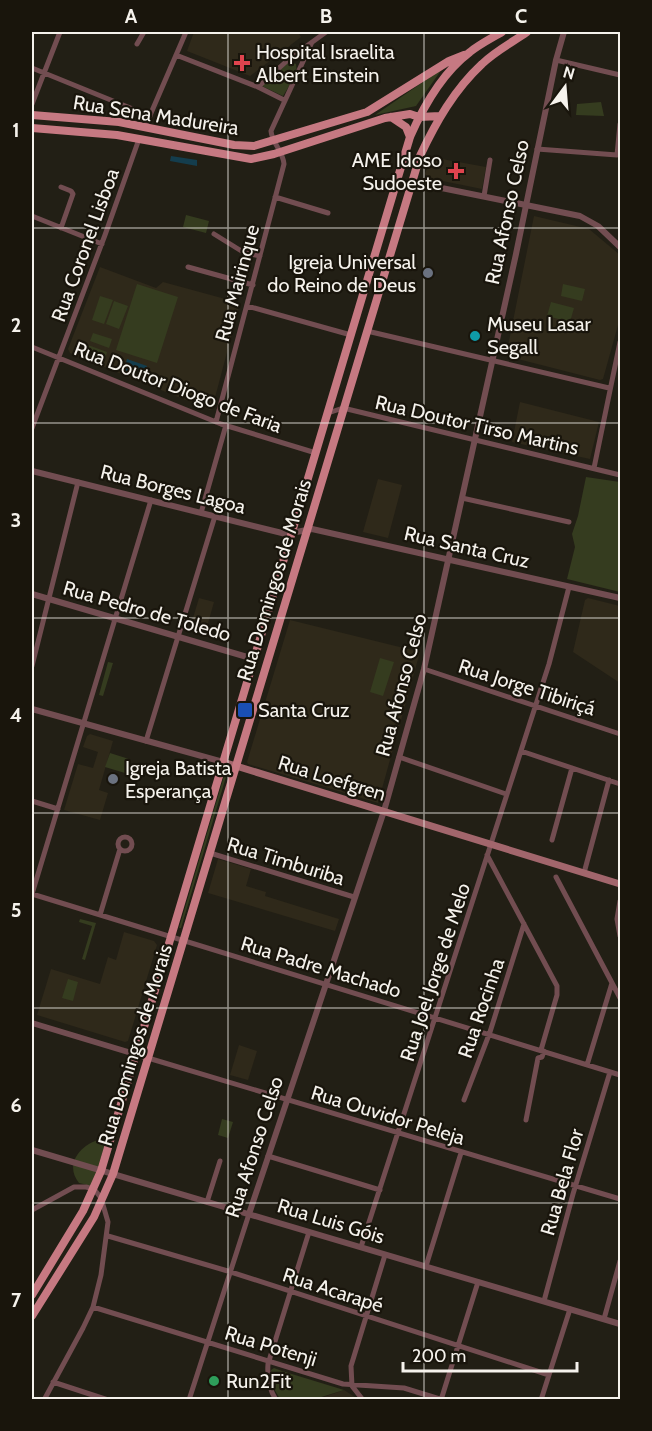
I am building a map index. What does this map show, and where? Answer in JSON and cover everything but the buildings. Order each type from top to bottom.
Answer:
[{"type":"main road","name":"Rua Domingos de Morais","points":[[32,1295],[68,1238],[101,1171],[410,137],[419,117],[443,80],[470,52],[502,32]]},
{"type":"main road","name":"Rua Domingos de Morais","points":[[32,1316],[78,1244],[113,1174],[420,156],[440,116],[460,88],[483,63],[527,32]]},
{"type":"main road","name":"Rua Sena Madureira","points":[[32,115],[101,120],[244,146],[274,141],[367,112],[449,61],[470,52]]},
{"type":"main road","name":"Rua Sena Madureira","points":[[32,128],[93,132],[243,159],[281,152],[391,117],[410,114],[419,117],[440,116]]},
{"type":"main road","points":[[391,117],[406,127],[410,137]]},
{"type":"main road","points":[[402,163],[412,182]]},
{"type":"main road","name":"Rua Loefgren","points":[[224,762],[621,884]]},
{"type":"street","points":[[32,104],[60,32]]},
{"type":"street","points":[[137,44],[144,32]]},
{"type":"street","points":[[145,127],[186,32]]},
{"type":"street","points":[[258,87],[289,59],[326,32]]},
{"type":"street","name":"Rua Afonso Celso","points":[[189,1400],[286,1100],[384,811],[424,669],[476,440],[556,60],[564,32]]},
{"type":"street","points":[[281,152],[271,131],[312,42]]},
{"type":"street","points":[[176,55],[258,87],[284,100]]},
{"type":"street","points":[[289,59],[295,60],[301,67]]},
{"type":"street","points":[[556,60],[621,75]]},
{"type":"street","points":[[32,68],[150,116]]},
{"type":"street","points":[[537,149],[617,155],[620,124]]},
{"type":"street","name":"Rua Coronel Lisboa","points":[[32,428],[34,413],[102,244],[139,139]]},
{"type":"street","name":"Rua Mairinque","points":[[216,422],[284,164],[281,152]]},
{"type":"street","points":[[484,196],[490,160]]},
{"type":"street","points":[[412,182],[585,218],[598,226],[621,247]]},
{"type":"street","points":[[61,187],[71,191],[74,195],[61,228]]},
{"type":"street","points":[[276,197],[328,213]]},
{"type":"street","points":[[32,216],[102,244]]},
{"type":"street","points":[[214,234],[243,252],[260,256]]},
{"type":"street","points":[[188,267],[253,285]]},
{"type":"street","points":[[247,306],[351,335]]},
{"type":"street","points":[[367,331],[609,388]]},
{"type":"street","points":[[594,468],[609,388],[621,342]]},
{"type":"street","name":"Rua Doutor Diogo de Faria","points":[[32,347],[216,422],[316,453]]},
{"type":"street","points":[[328,413],[343,408]]},
{"type":"street","name":"Rua Doutor Tirso Martins","points":[[343,408],[621,475]]},
{"type":"street","points":[[201,513],[226,425]]},
{"type":"street","name":"Rua Borges Lagoa","points":[[32,471],[286,534],[307,529]]},
{"type":"street","points":[[32,666],[78,482]]},
{"type":"street","points":[[462,498],[569,522]]},
{"type":"street","points":[[32,894],[151,500]]},
{"type":"street","points":[[146,741],[215,516]]},
{"type":"street","name":"Rua Santa Cruz","points":[[307,529],[621,598]]},
{"type":"street","name":"Rua Joel Jorge de Melo","points":[[361,1247],[549,664],[569,587]]},
{"type":"street","name":"Rua Pedro de Toledo","points":[[32,594],[254,659]]},
{"type":"street","name":"Rua Jorge Tibiriçá","points":[[424,669],[621,734]]},
{"type":"street","name":"Rua Loefgren","points":[[32,709],[224,762]]},
{"type":"street","points":[[521,751],[621,784]]},
{"type":"street","points":[[399,757],[506,794]]},
{"type":"street","points":[[552,840],[572,768]]},
{"type":"street","points":[[581,872],[609,780]]},
{"type":"street","points":[[32,801],[58,809]]},
{"type":"street","points":[[100,915],[120,849]]},
{"type":"street","name":"Rua Timburiba","points":[[210,853],[354,897]]},
{"type":"street","points":[[488,855],[557,989],[542,1057],[538,1058],[526,1120]]},
{"type":"street","points":[[556,877],[621,998]]},
{"type":"street","name":"Rua Padre Machado","points":[[32,894],[621,1075]]},
{"type":"street","points":[[621,901],[617,919],[621,936]]},
{"type":"street","name":"Rua Rocinha","points":[[465,1100],[524,924]]},
{"type":"street","points":[[587,1065],[612,983]]},
{"type":"street","points":[[32,1023],[148,1058]]},
{"type":"street","name":"Rua Ouvidor Peleja","points":[[148,1058],[621,1199]]},
{"type":"street","name":"Rua Bela Flor","points":[[544,1301],[575,1186],[610,1072]]},
{"type":"street","name":"Rua Luis Góis","points":[[32,1150],[621,1324]]},
{"type":"street","points":[[426,1266],[461,1153]]},
{"type":"street","points":[[268,1156],[380,1190]]},
{"type":"street","points":[[207,1202],[220,1161]]},
{"type":"street","points":[[32,1210],[74,1187],[86,1186],[102,1200],[108,1221],[108,1236],[93,1306],[44,1400]]},
{"type":"street","points":[[276,1400],[268,1382],[269,1361],[309,1232]]},
{"type":"street","name":"Rua Acarapé","points":[[108,1236],[231,1272],[549,1375]]},
{"type":"street","points":[[363,1400],[352,1386],[351,1366],[385,1255]]},
{"type":"street","points":[[604,1319],[621,1261]]},
{"type":"street","points":[[442,1399],[478,1282]]},
{"type":"street","name":"Rua Potenji","points":[[93,1306],[352,1386],[404,1388],[442,1399]]},
{"type":"street","points":[[541,1400],[570,1309]]},
{"type":"street","points":[[54,1382],[108,1400]]},
{"type":"shaded area","name":"Hospital Israelita Albert Einstein","points":[[194,32],[298,32],[301,37],[250,76],[187,51]]},
{"type":"shaded area","name":"AME Idoso Sudoeste","points":[[431,157],[486,167],[482,189],[428,178],[425,174]]},
{"type":"shaded area","points":[[534,216],[589,229],[620,255],[620,318],[603,379],[506,356]]},
{"type":"shaded area","points":[[100,267],[156,288],[163,282],[240,303],[212,409],[70,353],[68,349]]},
{"type":"shaded area","points":[[520,402],[599,422],[590,459],[512,442]]},
{"type":"shaded area","points":[[378,479],[402,485],[388,538],[363,532]]},
{"type":"shaded area","points":[[199,598],[214,602],[205,634],[190,628]]},
{"type":"shaded area","points":[[588,598],[620,606],[620,683],[573,652],[585,600]]},
{"type":"shaded area","points":[[290,620],[420,652],[378,803],[247,762]]},
{"type":"shaded area","points":[[90,734],[113,741],[99,790],[108,793],[100,820],[64,810],[78,764],[93,768],[98,752],[83,747]]},
{"type":"shaded area","points":[[218,859],[251,869],[246,886],[266,892],[265,896],[339,919],[335,931],[208,893]]},
{"type":"shaded area","points":[[124,932],[154,941],[157,945],[128,1041],[37,1015],[51,969],[100,984],[108,957],[116,960]]},
{"type":"shaded area","points":[[239,1045],[257,1051],[248,1080],[230,1075]]},
{"type":"shaded area","points":[[344,1390],[358,1399],[315,1400]]},
{"type":"green space","points":[[289,61],[296,64],[297,73],[283,96],[262,86]]},
{"type":"green space","points":[[442,69],[416,106],[375,115]]},
{"type":"green space","points":[[601,102],[604,116],[576,115],[577,104]]},
{"type":"green space","points":[[186,215],[209,221],[206,233],[183,227]]},
{"type":"green space","points":[[137,284],[178,297],[157,363],[116,350]]},
{"type":"green space","points":[[563,284],[585,289],[582,301],[561,296]]},
{"type":"green space","points":[[100,296],[113,300],[104,324],[92,320]]},
{"type":"green space","points":[[114,301],[128,306],[119,329],[106,324]]},
{"type":"green space","points":[[551,302],[574,308],[570,322],[547,316]]},
{"type":"green space","points":[[93,333],[112,339],[109,348],[90,341]]},
{"type":"green space","points":[[88,345],[107,352],[105,360],[85,354]]},
{"type":"green space","points":[[586,477],[620,482],[620,592],[567,579],[575,547],[572,534]]},
{"type":"green space","points":[[380,658],[394,662],[383,696],[370,692]]},
{"type":"green space","points":[[108,662],[113,663],[103,696],[99,695]]},
{"type":"green space","points":[[110,753],[129,759],[125,773],[105,767]]},
{"type":"green space","points":[[224,776],[226,777],[181,928],[179,928]]},
{"type":"green space","points":[[80,919],[96,923],[85,960],[82,959],[92,926],[79,922]]},
{"type":"green space","points":[[68,979],[78,982],[73,1001],[62,998]]},
{"type":"green space","points":[[222,1119],[233,1122],[228,1138],[218,1135]]},
{"type":"green space","points":[[107,1138],[92,1186],[79,1183],[74,1175],[73,1167],[78,1153],[91,1143]]},
{"type":"green space","points":[[274,1368],[344,1390],[315,1399],[280,1399],[273,1387],[271,1370]]},
{"type":"water","points":[[171,156],[197,160],[197,166],[170,161]]},
{"type":"water","points":[[127,359],[147,366],[144,376],[124,370]]},
{"type":"place","name":"Hospital Israelita Albert Einstein","points":[[242,63]]},
{"type":"place","name":"AME Idoso Sudoeste","points":[[456,171]]},
{"type":"place","name":"Igreja Universal do Reino de Deus","points":[[428,273]]},
{"type":"place","name":"Museu Lasar Segall","points":[[475,336]]},
{"type":"place","name":"Santa Cruz","points":[[245,710]]},
{"type":"place","name":"Igreja Batista Esperança","points":[[113,779]]},
{"type":"place","name":"Run2Fit","points":[[214,1381]]}]
